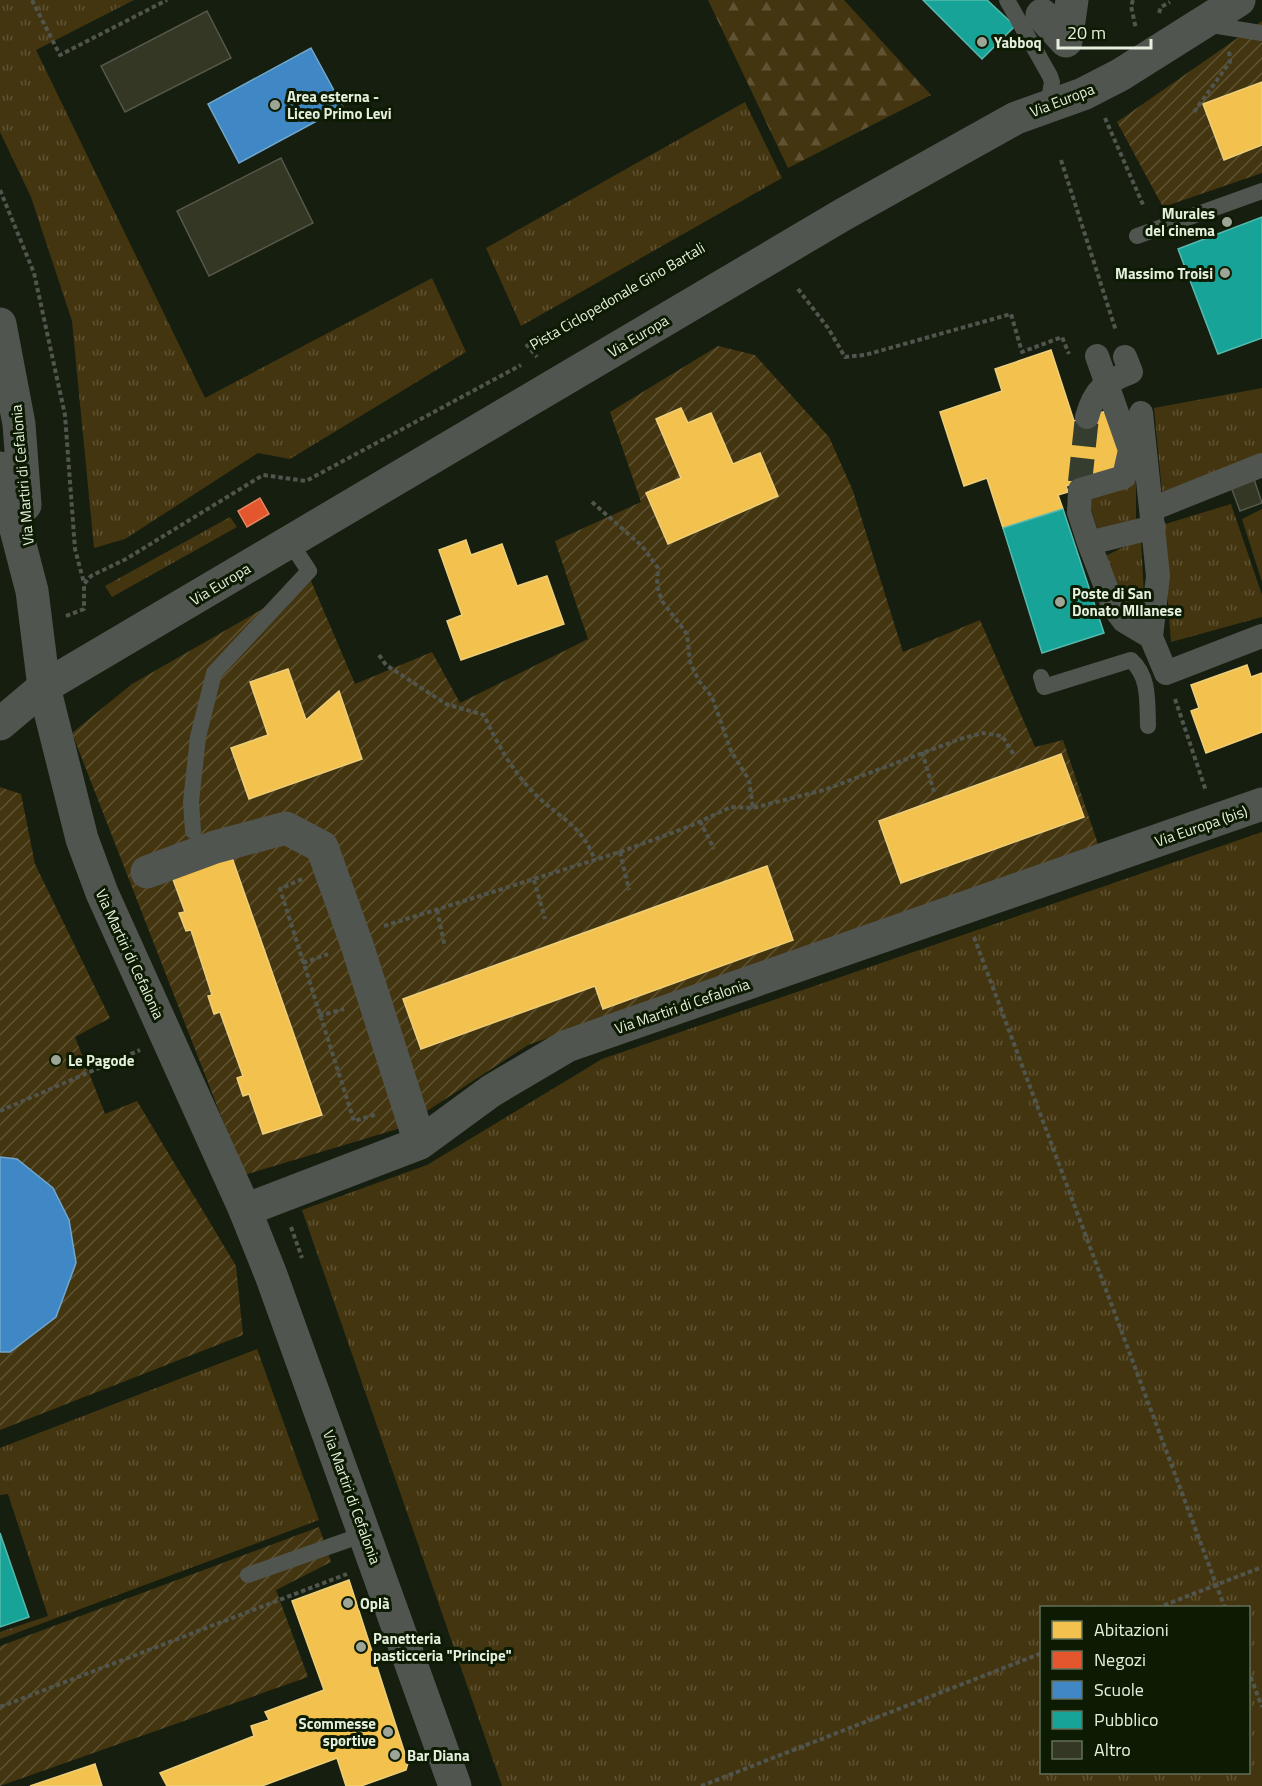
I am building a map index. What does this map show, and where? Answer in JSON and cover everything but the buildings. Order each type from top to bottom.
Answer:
[{"type":"street","points":[[1042,15],[1066,41],[1072,0]]},
{"type":"street","name":"Via Europa","points":[[44,687],[844,214],[1016,118],[1083,94],[1120,75],[1239,0]]},
{"type":"street","name":"Via Martiri di Cefalonia","points":[[0,324],[19,424],[32,591],[44,687],[82,839],[102,893],[245,1210],[455,1786]]},
{"type":"street","points":[[1095,399],[1097,356]]},
{"type":"street","points":[[1095,399],[1131,372],[1125,357]]},
{"type":"street","points":[[1095,399],[1111,400],[1130,450],[1124,477],[1080,486],[1079,512],[1114,608],[1124,621],[1151,637]]},
{"type":"street","points":[[1141,413],[1158,576],[1151,637],[1166,673],[1262,636]]},
{"type":"street","points":[[1089,543],[1153,518],[1262,465]]},
{"type":"street","name":"Via Martiri di Cefalonia","points":[[0,468],[32,591]]},
{"type":"street","points":[[0,724],[44,687]]},
{"type":"street","name":"Via Europa (bis)","points":[[1140,847],[1262,804]]},
{"type":"street","points":[[147,872],[215,847],[286,828],[322,847],[354,935],[420,1143]]},
{"type":"street","name":"Via Martiri di Cefalonia","points":[[245,1210],[420,1143],[491,1091],[567,1046],[1140,847]]},
{"type":"lane","points":[[1007,0],[1050,76],[1052,82],[1048,105]]},
{"type":"lane","points":[[1201,24],[1262,33]]},
{"type":"lane","points":[[1137,236],[1262,191]]},
{"type":"lane","points":[[194,831],[191,802],[198,737],[214,673],[309,570],[290,542]]},
{"type":"lane","points":[[1041,677],[1044,687],[1131,660],[1142,669],[1147,692],[1148,726]]},
{"type":"lane","points":[[249,1575],[365,1534]]},
{"type":"path","points":[[32,0],[60,56],[167,0]]},
{"type":"path","points":[[1133,0],[1131,6],[1137,32],[1146,27]]},
{"type":"path","points":[[1155,21],[1161,7],[1175,0]]},
{"type":"path","points":[[1194,112],[1230,62],[1228,43]]},
{"type":"path","points":[[1101,109],[1154,230]]},
{"type":"path","points":[[1061,160],[1125,357]]},
{"type":"path","points":[[0,190],[34,273],[63,404],[75,549],[84,584],[84,609]]},
{"type":"path","points":[[798,289],[828,328],[845,357],[865,356],[1011,314],[1022,352],[1062,338],[1080,379],[1095,399]]},
{"type":"path","points":[[526,344],[541,366]]},
{"type":"path","name":"Pista Ciclopedonale Gino Bartali","points":[[84,584],[97,572],[126,559],[263,474],[306,481],[547,351]]},
{"type":"path","points":[[592,502],[642,546],[657,568],[657,586],[662,601],[687,634],[690,662],[699,681],[712,697],[731,750],[749,780],[753,808]]},
{"type":"path","points":[[379,655],[386,664],[446,704],[484,715],[493,736],[517,774],[538,797],[563,815],[587,839],[595,860]]},
{"type":"path","points":[[1166,673],[1216,820]]},
{"type":"path","points":[[354,935],[620,852],[731,807],[753,808],[864,777],[922,752],[983,733],[1002,736],[1014,755]]},
{"type":"path","points":[[922,752],[934,792]]},
{"type":"path","points":[[700,821],[714,849]]},
{"type":"path","points":[[620,852],[629,890]]},
{"type":"path","points":[[534,880],[545,919]]},
{"type":"path","points":[[280,889],[354,1121]]},
{"type":"path","points":[[437,910],[445,947]]},
{"type":"path","points":[[973,933],[1224,1606]]},
{"type":"path","points":[[0,1111],[143,1049]]},
{"type":"path","points":[[1161,1606],[1262,1567]]},
{"type":"path","points":[[0,1707],[353,1572]]},
{"type":"path","points":[[701,1786],[1040,1653]]},
{"type":"path","points":[[1250,1675],[1262,1707]]},
{"type":"green space","points":[[0,0],[134,0],[36,50],[205,398],[432,278],[466,352],[290,459],[258,453],[125,539],[94,548],[72,321],[31,197],[0,132]]},
{"type":"green space","points":[[708,0],[844,0],[931,95],[788,168]]},
{"type":"green space","points":[[1262,21],[1262,173],[1163,207],[1117,122]]},
{"type":"green space","points":[[745,102],[782,178],[521,326],[486,248]]},
{"type":"green space","points":[[718,346],[755,355],[829,437],[853,491],[903,652],[980,620],[1035,747],[1063,740],[1098,844],[528,1045],[401,1128],[244,1175],[72,733],[132,684],[311,581],[355,684],[432,652],[460,703],[588,639],[555,541],[641,502],[610,412]]},
{"type":"green space","points":[[1262,388],[1262,456],[1162,492],[1154,408]]},
{"type":"green space","points":[[1136,472],[1136,519],[1098,530],[1087,497]]},
{"type":"green space","points":[[1231,504],[1262,595],[1262,617],[1171,642],[1162,525]]},
{"type":"green space","points":[[1262,509],[1262,582],[1242,519]]},
{"type":"green space","points":[[230,517],[237,527],[112,597],[105,586]]},
{"type":"green space","points":[[1141,539],[1145,616],[1122,612],[1103,557]]},
{"type":"green space","name":"Le Pagode","points":[[0,787],[21,794],[35,864],[110,1018],[75,1037],[105,1114],[137,1101],[236,1266],[243,1335],[0,1430]]},
{"type":"green space","points":[[1262,832],[1262,1786],[502,1786],[302,1210],[427,1165],[602,1059]]},
{"type":"green space","points":[[257,1349],[319,1520],[0,1639],[0,1632],[48,1616],[8,1494],[0,1495],[0,1448]]},
{"type":"green space","points":[[319,1527],[331,1562],[276,1590],[308,1677],[0,1786],[0,1646]]},
{"type":"tunnel","points":[[1080,482],[1087,417]]},
{"type":"place","name":"Yabboq","points":[[982,42]]},
{"type":"place","name":"Area esterna - Liceo Primo Levi","points":[[275,105]]},
{"type":"place","name":"Murales del cinema","points":[[1227,222]]},
{"type":"place","name":"Massimo Troisi","points":[[1225,273]]},
{"type":"place","name":"Poste di San Donato MIlanese","points":[[1060,602]]},
{"type":"place","name":"Le Pagode","points":[[56,1060]]},
{"type":"place","name":"Oplà","points":[[348,1603]]},
{"type":"place","name":"Panetteria pasticceria \"Principe\"","points":[[361,1647]]},
{"type":"place","name":"Scommesse sportive","points":[[388,1732]]},
{"type":"place","name":"Bar Diana","points":[[395,1755]]}]
